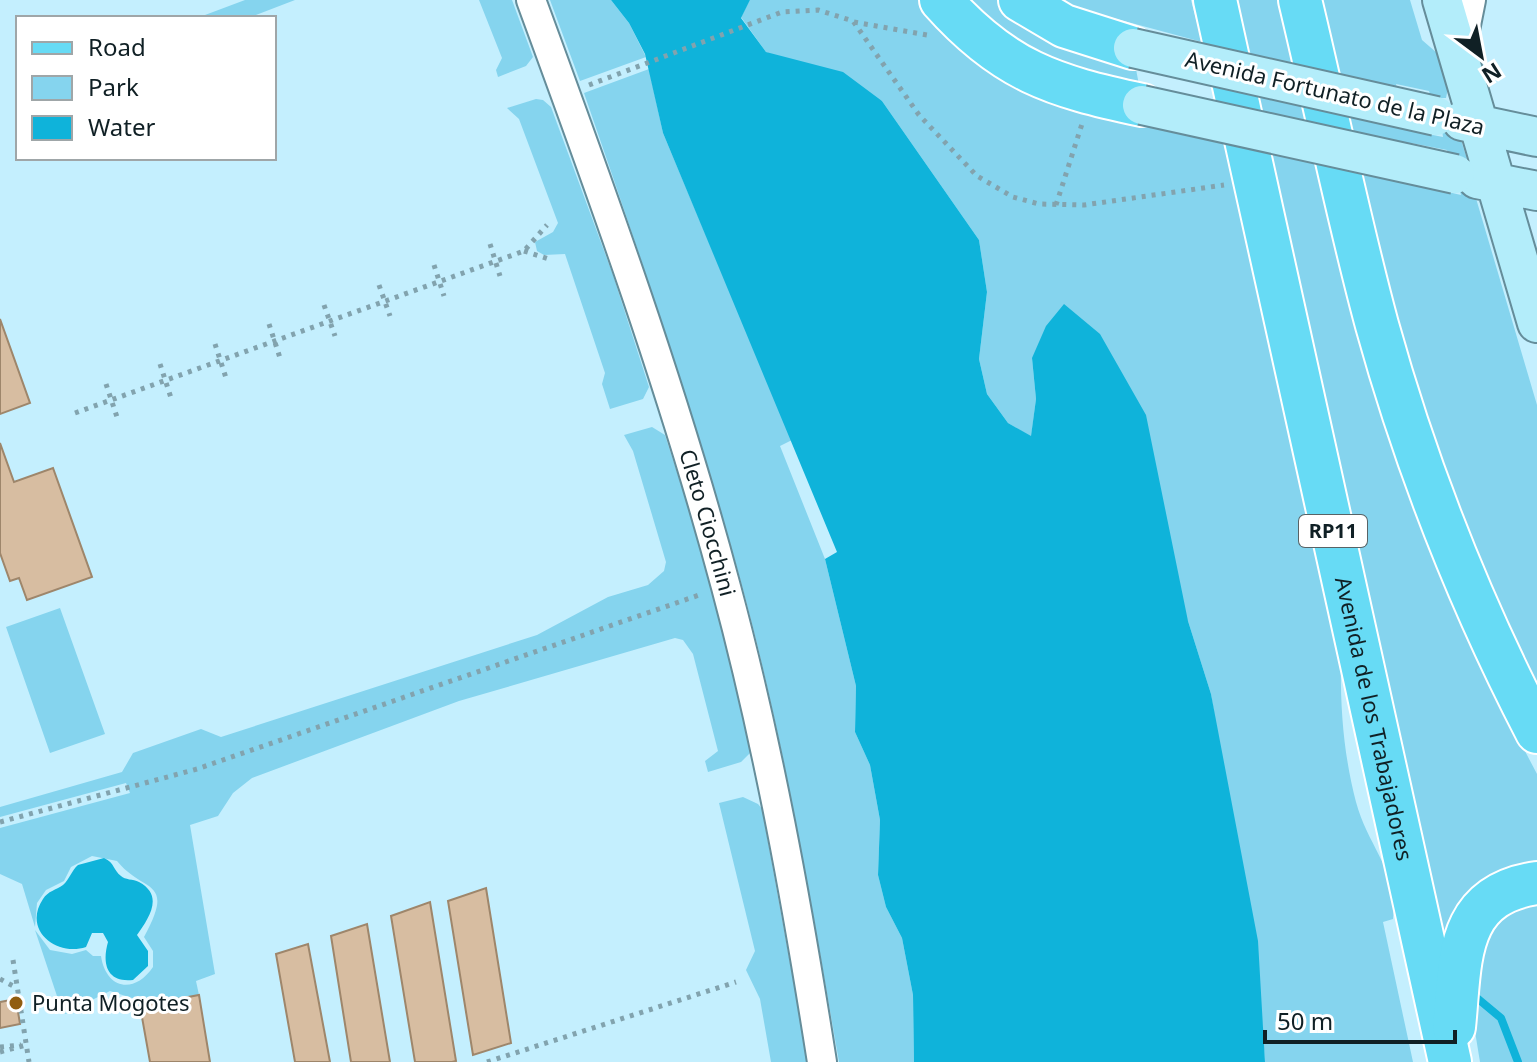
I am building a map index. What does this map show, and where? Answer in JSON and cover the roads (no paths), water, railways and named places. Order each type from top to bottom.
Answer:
[{"type":"main road","points":[[941,0],[991,47],[1036,77],[1142,105],[1537,191]]},
{"type":"main road","points":[[1020,0],[1064,26],[1133,48]]},
{"type":"main road","name":"Avenida de los Trabajadores","points":[[1215,0],[1450,1062]]},
{"type":"main road","points":[[1300,0],[1353,229],[1402,406],[1477,607],[1537,732]]},
{"type":"main road","points":[[1442,0],[1537,323]]},
{"type":"main road","name":"Avenida Fortunato de la Plaza","points":[[1133,48],[1537,137]]},
{"type":"main road","points":[[1450,1062],[1461,963],[1471,921],[1478,910],[1505,891],[1537,883]]},
{"type":"street","name":"Cleto Ciocchini","points":[[531,0],[627,269],[726,586],[770,774],[822,1062]]},
{"type":"street","points":[[1459,56],[1471,0]]},
{"type":"water","points":[[611,0],[750,0],[741,18],[766,52],[843,72],[882,101],[979,240],[987,292],[979,359],[987,394],[1008,423],[1031,436],[1036,399],[1032,358],[1046,326],[1064,304],[1100,334],[1146,415],[1188,621],[1211,694],[1258,941],[1265,1062],[914,1062],[913,995],[902,938],[886,907],[878,875],[880,820],[870,765],[855,732],[856,686],[825,559],[837,552],[663,133],[645,54],[629,23]]},
{"type":"water","points":[[104,858],[118,874],[147,888],[153,901],[146,922],[137,935],[148,951],[148,966],[133,980],[117,978],[108,970],[108,942],[103,933],[92,933],[86,947],[64,948],[46,938],[37,921],[43,899],[63,885],[78,865]]},
{"type":"waterway","points":[[1477,998],[1501,1018],[1518,1062]]},
{"type":"place","name":"Punta Mogotes","points":[[16,1003]]}]
